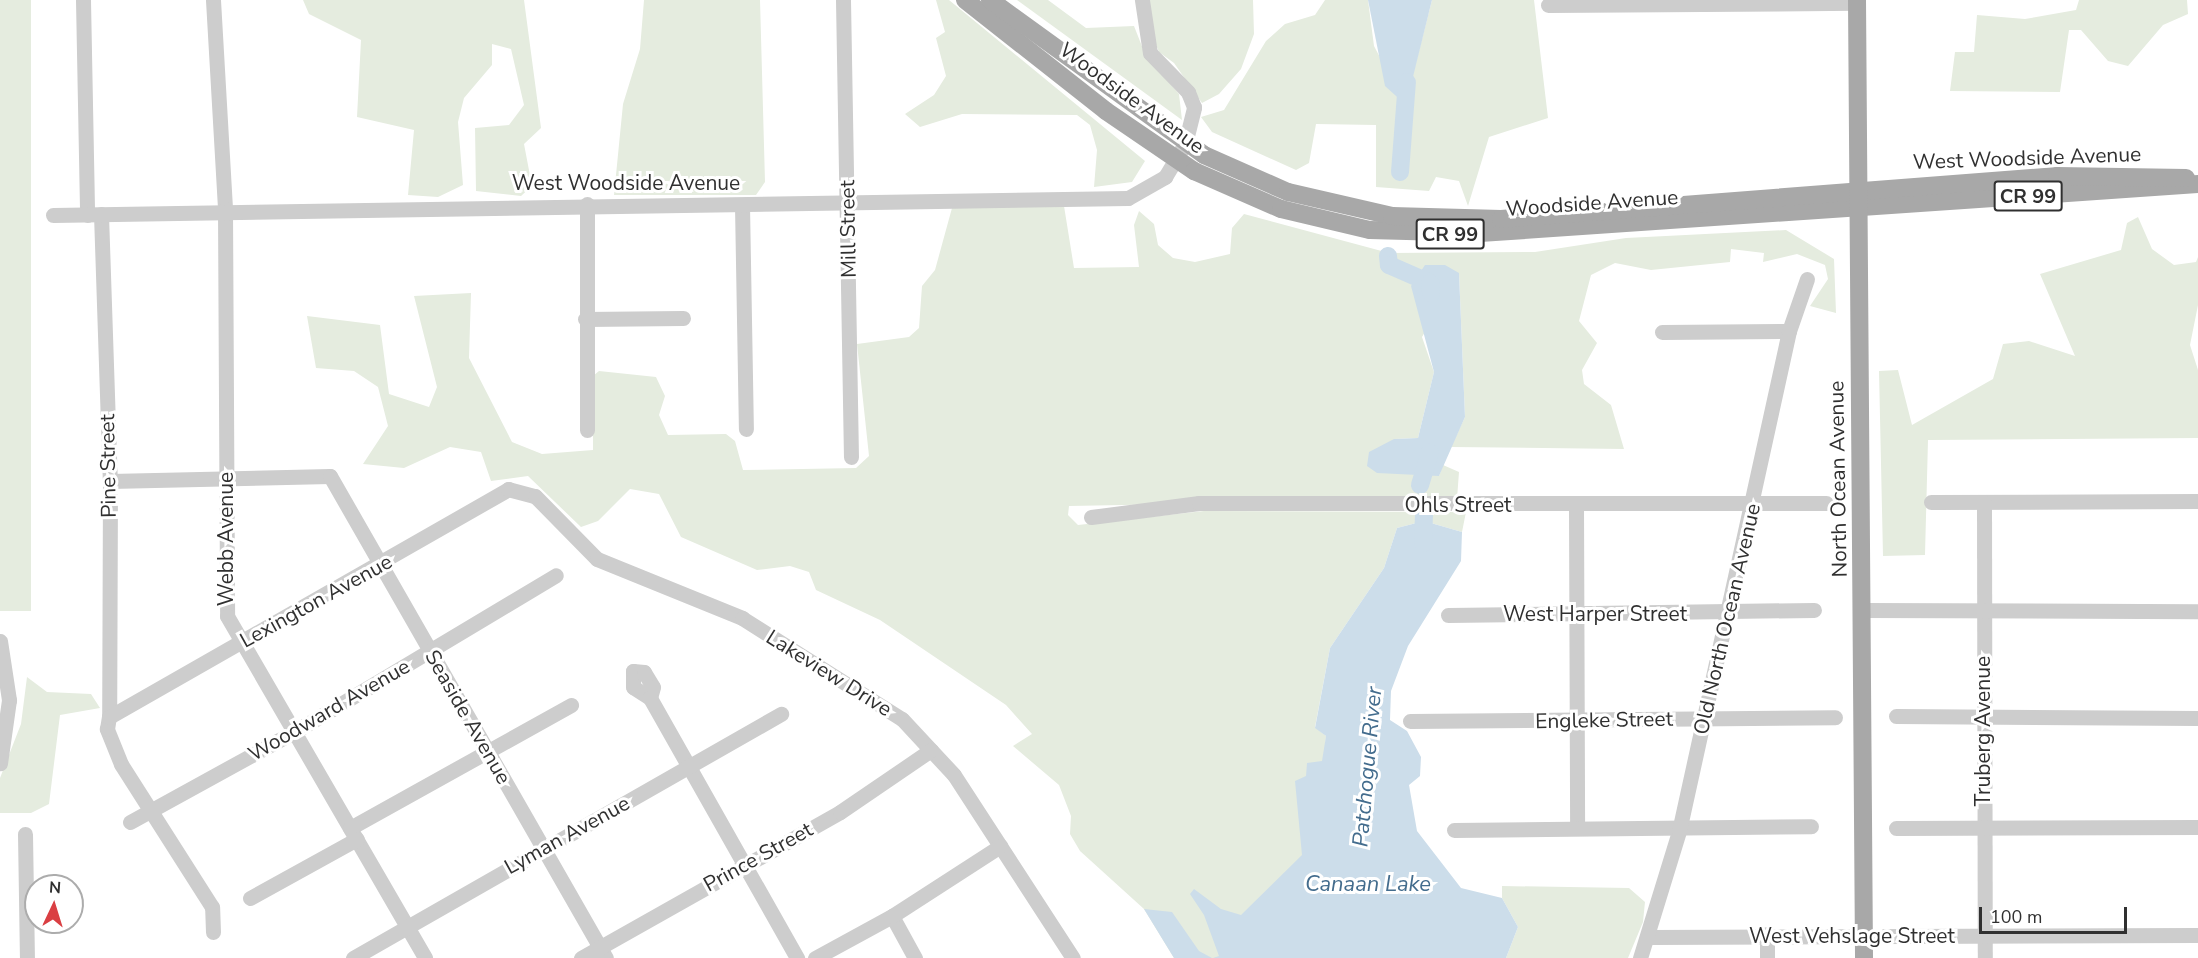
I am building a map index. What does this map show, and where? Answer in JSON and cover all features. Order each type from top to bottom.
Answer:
[{"type":"main road","name":"Woodside Avenue","points":[[965,0],[1180,152],[1281,209],[1406,234],[1858,208]]},
{"type":"main road","name":"Woodside Avenue","points":[[990,0],[1180,152],[1288,192],[1411,218],[1501,219],[1858,189]]},
{"type":"main road","name":"North Ocean Avenue","points":[[1857,2],[1864,958]]},
{"type":"main road","name":"West Woodside Avenue","points":[[1858,189],[2056,177],[2198,179]]},
{"type":"main road","name":"West Woodside Avenue","points":[[1858,208],[2198,184]]},
{"type":"street","name":"Pine Street","points":[[83,0],[110,481],[108,723],[121,764],[154,808],[212,907],[213,932]]},
{"type":"street","name":"Webb Avenue","points":[[213,0],[225,209],[227,616],[244,641],[294,732],[426,958]]},
{"type":"street","name":"Mill Street","points":[[843,0],[851,457]]},
{"type":"street","points":[[1142,0],[1150,53],[1191,99],[1180,152]]},
{"type":"street","points":[[1548,6],[1857,2]]},
{"type":"street","name":"West Woodside Avenue","points":[[53,215],[225,209],[587,204],[742,205],[1128,198],[1153,188],[1180,152]]},
{"type":"street","points":[[586,430],[587,204]]},
{"type":"street","points":[[742,205],[746,429]]},
{"type":"street","name":"Old North Ocean Avenue","points":[[1640,958],[1650,937],[1679,831],[1753,504],[1789,331],[1807,279]]},
{"type":"street","points":[[585,319],[683,318]]},
{"type":"street","points":[[1662,332],[1789,331]]},
{"type":"street","name":"Seaside Avenue","points":[[226,478],[330,476],[603,952]]},
{"type":"street","points":[[110,481],[226,478]]},
{"type":"street","name":"Lexington Avenue","points":[[108,723],[244,641],[381,565],[508,489],[535,496]]},
{"type":"street","name":"Lakeview Drive","points":[[535,496],[597,559],[742,618],[876,698],[954,775],[1073,958]]},
{"type":"street","points":[[1931,502],[2198,501]]},
{"type":"street","name":"Ohls Street","points":[[1091,517],[1199,503],[1575,505],[1826,503]]},
{"type":"street","name":"Truberg Avenue","points":[[1984,503],[1982,610],[1985,958]]},
{"type":"street","points":[[1575,505],[1577,828]]},
{"type":"street","name":"Woodward Avenue","points":[[130,822],[294,732],[556,575]]},
{"type":"street","name":"West Harper Street","points":[[1449,615],[1814,610]]},
{"type":"street","points":[[1862,610],[2198,611]]},
{"type":"street","points":[[0,641],[9,700],[0,763]]},
{"type":"street","points":[[650,698],[797,958]]},
{"type":"street","points":[[250,898],[486,751],[572,705]]},
{"type":"street","name":"Lyman Avenue","points":[[353,958],[782,714]]},
{"type":"street","points":[[1896,716],[2198,718]]},
{"type":"street","name":"Engleke Street","points":[[1410,721],[1834,717]]},
{"type":"street","name":"Prince Street","points":[[581,958],[603,952],[744,864],[840,812],[931,750]]},
{"type":"street","points":[[1454,830],[1577,828],[1679,831],[1811,826]]},
{"type":"street","points":[[1896,828],[2198,827]]},
{"type":"street","points":[[26,834],[27,958]]},
{"type":"street","points":[[815,958],[892,916],[1000,846]]},
{"type":"street","points":[[892,916],[915,958]]},
{"type":"street","points":[[1767,934],[1767,958]]},
{"type":"street","name":"West Vehslage Street","points":[[1650,937],[1767,934],[2198,935]]},
{"type":"shaded area","points":[[0,0],[31,0],[31,611],[0,611]]},
{"type":"shaded area","points":[[303,0],[524,0],[541,128],[524,144],[532,186],[521,196],[476,191],[475,128],[509,125],[524,105],[511,49],[492,44],[492,65],[464,98],[458,122],[463,185],[438,197],[408,195],[414,130],[357,117],[361,40],[309,14]]},
{"type":"shaded area","points":[[644,0],[760,0],[765,182],[756,195],[614,195],[623,104],[640,49]]},
{"type":"shaded area","points":[[936,0],[949,0],[1145,161],[1132,182],[1094,187],[1097,150],[1090,125],[1077,115],[962,114],[920,127],[905,114],[934,95],[946,76],[936,38],[945,32]]},
{"type":"shaded area","points":[[1017,0],[1048,0],[1086,28],[1134,26],[1145,54],[1179,94],[1182,120]]},
{"type":"shaded area","points":[[1149,0],[1253,0],[1254,34],[1241,69],[1219,94],[1202,103],[1174,63],[1159,52],[1147,22]]},
{"type":"shaded area","points":[[1325,0],[1368,0],[1374,46],[1405,105],[1432,0],[1534,0],[1548,118],[1489,137],[1468,206],[1459,181],[1436,177],[1429,191],[1376,187],[1376,125],[1316,124],[1309,163],[1296,170],[1212,132],[1201,117],[1224,110],[1266,41],[1285,24],[1315,15]]},
{"type":"shaded area","points":[[2079,0],[2187,0],[2188,14],[2163,25],[2128,66],[2108,61],[2081,30],[2069,30],[2060,92],[1950,91],[1955,52],[1974,52],[1977,15],[2025,19],[2076,10]]},
{"type":"shaded area","points":[[1064,206],[1074,268],[1139,267],[1134,225],[1139,211],[1154,224],[1158,245],[1173,258],[1195,262],[1230,254],[1232,228],[1244,214],[1389,253],[1535,252],[1626,238],[1786,230],[1834,259],[1836,313],[1810,306],[1828,279],[1825,265],[1797,254],[1763,262],[1764,253],[1731,249],[1730,262],[1651,270],[1615,263],[1591,275],[1579,321],[1597,343],[1582,370],[1584,384],[1611,405],[1624,449],[1451,447],[1465,417],[1459,273],[1422,337],[1434,372],[1418,438],[1394,439],[1439,476],[1443,465],[1459,472],[1457,499],[1069,506],[1068,515],[1078,525],[1204,511],[1466,512],[1462,532],[1424,521],[1397,528],[1384,568],[1330,648],[1315,727],[1326,736],[1309,958],[1174,958],[1144,909],[1080,851],[1070,834],[1071,816],[1059,785],[1013,746],[1032,734],[1006,705],[880,620],[816,590],[809,572],[790,566],[757,570],[681,537],[659,494],[630,489],[598,521],[581,527],[528,476],[491,481],[481,452],[450,447],[404,468],[363,464],[388,426],[378,387],[354,371],[316,368],[307,316],[380,325],[389,394],[429,407],[437,387],[414,296],[471,293],[469,358],[512,442],[542,454],[593,450],[593,376],[599,371],[656,377],[665,396],[659,415],[668,435],[726,434],[735,441],[743,470],[856,468],[869,456],[857,344],[909,337],[919,328],[922,286],[935,270],[952,208]]},
{"type":"shaded area","points":[[2138,217],[2152,249],[2174,265],[2196,262],[2198,257],[2198,305],[2190,345],[2198,370],[2198,438],[1928,440],[1925,555],[1883,556],[1879,371],[1898,370],[1912,425],[1993,379],[2003,344],[2029,341],[2075,356],[2040,274],[2121,250],[2127,223]]},
{"type":"shaded area","points":[[27,677],[47,692],[91,694],[100,708],[60,715],[49,804],[31,813],[0,813],[0,778],[21,724]]},
{"type":"shaded area","points":[[1502,886],[1629,888],[1645,902],[1643,922],[1628,958],[1506,958],[1518,927],[1502,898]]},
{"type":"water","points":[[1368,0],[1432,0],[1406,105],[1385,86]]},
{"type":"water","points":[[1425,265],[1445,265],[1459,273],[1465,417],[1439,476],[1377,473],[1367,466],[1369,452],[1394,439],[1418,438],[1434,372],[1411,286]]},
{"type":"water","name":"Canaan Lake","points":[[1424,521],[1462,532],[1461,561],[1408,646],[1391,691],[1390,720],[1407,731],[1421,757],[1420,776],[1409,785],[1417,831],[1461,888],[1502,898],[1518,927],[1506,958],[1213,958],[1219,956],[1204,915],[1190,894],[1194,889],[1221,909],[1241,915],[1302,855],[1295,781],[1306,776],[1307,763],[1322,761],[1326,736],[1315,728],[1330,648],[1384,568],[1397,528]]},
{"type":"water","points":[[1144,909],[1172,912],[1199,951],[1212,958],[1174,958]]},
{"type":"waterway","name":"Patchogue River","points":[[1400,172],[1407,82]]},
{"type":"waterway","name":"Patchogue River","points":[[1388,256],[1389,265],[1430,283],[1431,293]]},
{"type":"waterway","name":"Patchogue River","points":[[1420,485],[1430,452]]},
{"type":"waterway","name":"Patchogue River","points":[[1423,543],[1424,512]]}]
